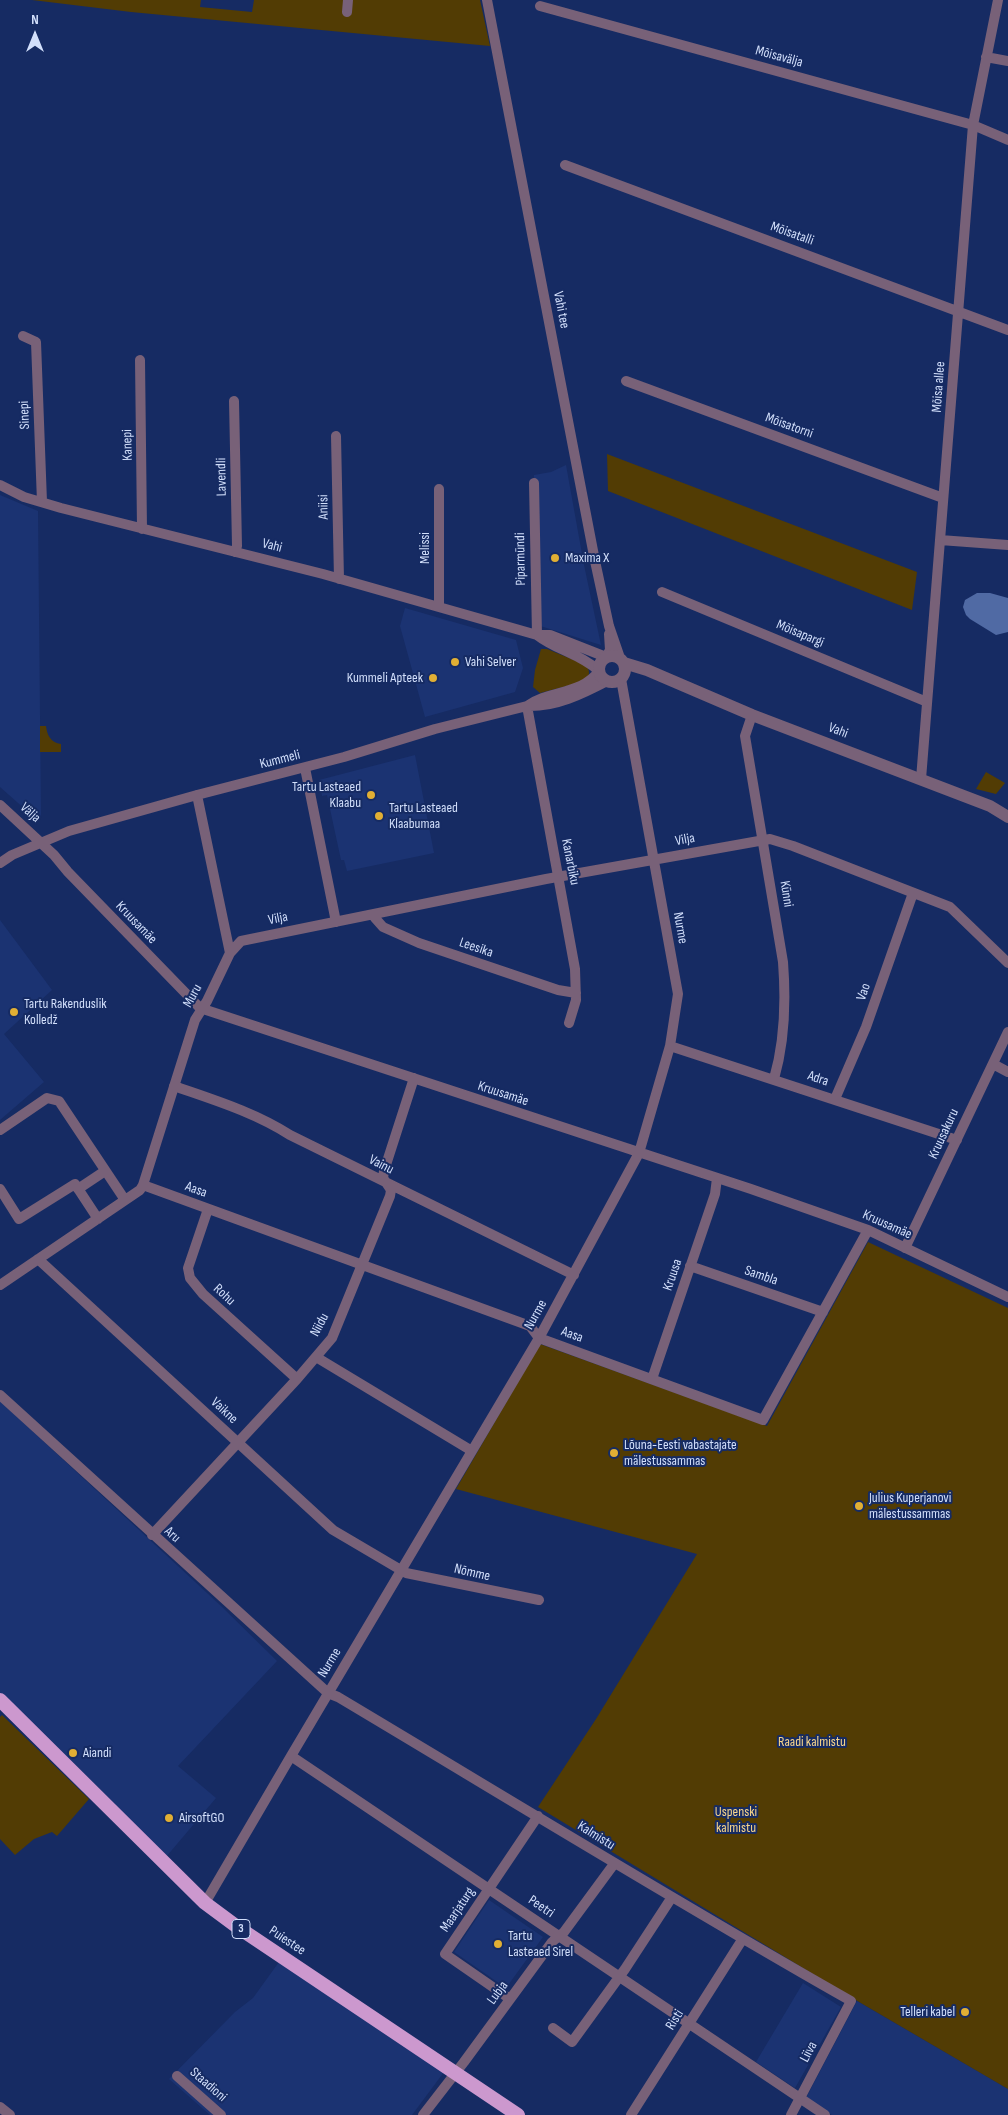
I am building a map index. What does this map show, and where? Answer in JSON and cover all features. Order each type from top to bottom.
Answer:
[{"type":"highway","name":"Puiestee","points":[[0,1700],[205,1904],[518,2115]]},
{"type":"street","points":[[347,12],[348,0]]},
{"type":"street","name":"Vahi tee","points":[[487,0],[595,561],[609,626],[622,660]]},
{"type":"street","name":"Mõisa allee","points":[[922,779],[973,125],[998,0]]},
{"type":"street","name":"Mõisavälja","points":[[540,6],[973,125],[1008,140]]},
{"type":"street","points":[[986,57],[1008,61]]},
{"type":"street","name":"Mõisatalli","points":[[566,165],[1008,330]]},
{"type":"street","name":"Sinepi","points":[[23,336],[36,342],[42,502]]},
{"type":"street","name":"Kanepi","points":[[140,360],[142,528]]},
{"type":"street","name":"Mõisatorni","points":[[626,381],[943,498]]},
{"type":"street","name":"Lavendli","points":[[234,401],[237,546],[235,552]]},
{"type":"street","name":"Aniisi","points":[[336,436],[339,578]]},
{"type":"street","name":"Piparmündi","points":[[534,482],[537,635]]},
{"type":"street","name":"Vahi","points":[[0,485],[42,502],[339,578],[537,635],[550,635],[606,657]]},
{"type":"street","name":"Melissi","points":[[439,489],[439,606]]},
{"type":"street","points":[[940,540],[1008,545]]},
{"type":"street","name":"Mõisapargi","points":[[662,592],[927,702]]},
{"type":"street","name":"Vahi tee","points":[[606,657],[610,650],[609,626]]},
{"type":"street","name":"Vahi","points":[[537,635],[546,642],[591,664],[599,670]]},
{"type":"street","points":[[612,655],[622,660],[626,667],[622,678],[616,682],[607,681],[602,677],[599,670],[600,663],[606,657],[612,655]]},
{"type":"street","name":"Vahi","points":[[622,660],[752,715],[990,806],[1008,817]]},
{"type":"street","name":"Kummeli","points":[[527,706],[537,699],[584,685],[594,678],[599,670]]},
{"type":"street","name":"Vahi","points":[[622,678],[638,674],[656,675]]},
{"type":"street","name":"Nurme","points":[[205,1904],[290,1756],[539,1338],[639,1153],[670,1046],[678,994],[622,678]]},
{"type":"street","name":"Kummeli","points":[[0,863],[12,855],[40,842],[69,832],[197,795],[305,768],[435,729],[527,706],[539,707],[574,698],[607,681]]},
{"type":"street","name":"Kanarbiku","points":[[527,706],[575,969],[576,1000],[569,1023]]},
{"type":"street","name":"Künni","points":[[752,715],[745,736],[783,962],[786,996],[783,1032],[774,1079]]},
{"type":"street","points":[[305,768],[336,922]]},
{"type":"street","points":[[197,795],[230,953]]},
{"type":"street","name":"Välja","points":[[0,805],[40,842]]},
{"type":"street","name":"Vilja","points":[[230,953],[241,941],[559,876],[770,839],[950,906],[1008,963]]},
{"type":"street","name":"Kruusamäe","points":[[40,842],[202,1008],[717,1178],[868,1230],[1008,1297]]},
{"type":"street","name":"Vao","points":[[835,1099],[866,1027],[913,893]]},
{"type":"street","name":"Leesika","points":[[374,914],[375,918],[383,926],[419,943],[558,990],[576,992]]},
{"type":"street","name":"Muru","points":[[144,1185],[195,1020],[230,953]]},
{"type":"street","name":"Kruusakuru","points":[[905,1248],[1008,1032]]},
{"type":"street","name":"Adra","points":[[670,1046],[956,1140]]},
{"type":"street","points":[[993,1064],[1008,1072]]},
{"type":"street","name":"Niidu","points":[[152,1535],[297,1379],[332,1338],[390,1196],[391,1190],[383,1178],[384,1171],[414,1078]]},
{"type":"street","name":"Vainu","points":[[174,1086],[255,1115],[386,1183],[574,1275]]},
{"type":"street","points":[[0,1130],[46,1098],[54,1099],[64,1107],[125,1200]]},
{"type":"street","points":[[78,1189],[105,1171]]},
{"type":"street","name":"Kruusa","points":[[652,1379],[715,1194],[717,1178]]},
{"type":"street","points":[[0,1189],[19,1219],[75,1184],[98,1218]]},
{"type":"street","points":[[0,1285],[140,1190],[144,1185]]},
{"type":"street","name":"Aasa","points":[[144,1185],[530,1326],[539,1338],[763,1420],[868,1230]]},
{"type":"street","name":"Rohu","points":[[208,1209],[188,1268],[190,1278],[203,1294],[297,1379]]},
{"type":"street","name":"Vaikne","points":[[38,1259],[333,1530],[400,1571]]},
{"type":"street","name":"Sambla","points":[[690,1266],[823,1312]]},
{"type":"street","points":[[316,1358],[472,1451]]},
{"type":"street","name":"Aru","points":[[0,1394],[152,1535],[328,1693]]},
{"type":"street","name":"Nõmme","points":[[400,1571],[502,1594],[539,1600]]},
{"type":"street","name":"Kalmistu","points":[[328,1693],[538,1816],[614,1864],[742,1940],[851,2001]]},
{"type":"street","name":"Peetri","points":[[290,1756],[825,2115]]},
{"type":"street","name":"Maarjaturg","points":[[510,1999],[445,1954],[538,1816]]},
{"type":"street","name":"Lubja","points":[[423,2115],[552,1942],[559,1936],[614,1864]]},
{"type":"street","points":[[553,2028],[572,2042],[672,1897]]},
{"type":"street","name":"Risti","points":[[631,2115],[742,1940]]},
{"type":"street","name":"Liiva","points":[[791,2115],[851,2001]]},
{"type":"street","name":"Staadioni","points":[[177,2076],[221,2115]]},
{"type":"street","points":[[0,2108],[10,2115]]},
{"type":"shaded area","points":[[566,465],[601,645],[534,624],[534,475],[551,472]]},
{"type":"shaded area","points":[[0,495],[38,511],[41,817],[35,818],[0,787]]},
{"type":"shaded area","points":[[977,593],[990,593],[1008,598],[1008,632],[996,635],[966,615],[963,607],[965,600]]},
{"type":"shaded area","points":[[405,608],[516,640],[523,668],[515,692],[425,717],[400,626]]},
{"type":"shaded area","name":"Tartu Lasteaed Klaabumaa","points":[[415,755],[434,853],[347,871],[344,860],[341,860],[327,795],[322,796],[319,780]]},
{"type":"shaded area","name":"Tartu Rakenduslik Kolledž","points":[[0,920],[52,990],[4,1034],[44,1082],[0,1120]]},
{"type":"shaded area","points":[[0,1401],[221,1606],[277,1661],[178,1766],[216,1798],[166,1857],[0,1696]]},
{"type":"shaded area","name":"Tartu Lasteaed Sirel","points":[[489,1900],[543,1937],[506,1988],[454,1952]]},
{"type":"shaded area","points":[[279,1962],[444,2072],[412,2115],[210,2115],[169,2079],[235,2012],[253,1998]]},
{"type":"shaded area","points":[[803,1983],[841,2007],[795,2088],[756,2062]]},
{"type":"shaded area","points":[[857,2001],[1008,2089],[1008,2115],[832,2115],[806,2098]]},
{"type":"green space","points":[[32,0],[201,0],[200,7],[252,12],[254,0],[480,0],[490,46],[131,12]]},
{"type":"green space","points":[[607,454],[917,572],[912,610],[608,491]]},
{"type":"green space","points":[[541,649],[547,649],[586,665],[589,673],[586,681],[540,693],[533,687],[535,670]]},
{"type":"green space","points":[[40,726],[46,726],[50,738],[61,744],[61,752],[40,752]]},
{"type":"green space","points":[[986,772],[1005,783],[996,794],[976,789]]},
{"type":"green space","name":"Raadi kalmistu","points":[[868,1242],[1008,1308],[1008,2089],[854,1999],[538,1807],[596,1719],[697,1554],[456,1489],[540,1344],[767,1426]]},
{"type":"green space","points":[[2,1715],[89,1799],[57,1836],[52,1832],[34,1839],[15,1855],[0,1839],[0,1717]]},
{"type":"place","name":"Maxima X","points":[[555,558]]},
{"type":"place","name":"Vahi Selver","points":[[455,662]]},
{"type":"place","name":"Kummeli Apteek","points":[[433,678]]},
{"type":"place","name":"Tartu Lasteaed Klaabu","points":[[371,795]]},
{"type":"place","name":"Tartu Lasteaed Klaabumaa","points":[[379,816]]},
{"type":"place","name":"Tartu Rakenduslik Kolledž","points":[[14,1012]]},
{"type":"place","name":"Lõuna-Eesti vabastajate mälestussammas","points":[[614,1453]]},
{"type":"place","name":"Julius Kuperjanovi mälestussammas","points":[[859,1506]]},
{"type":"place","name":"Aiandi","points":[[73,1753]]},
{"type":"place","name":"AirsoftGO","points":[[169,1818]]},
{"type":"place","name":"Tartu Lasteaed Sirel","points":[[498,1944]]},
{"type":"place","name":"Telleri kabel","points":[[965,2012]]},
{"type":"park label","name":"Uspenski kalmistu","points":[[736,1820]]}]
